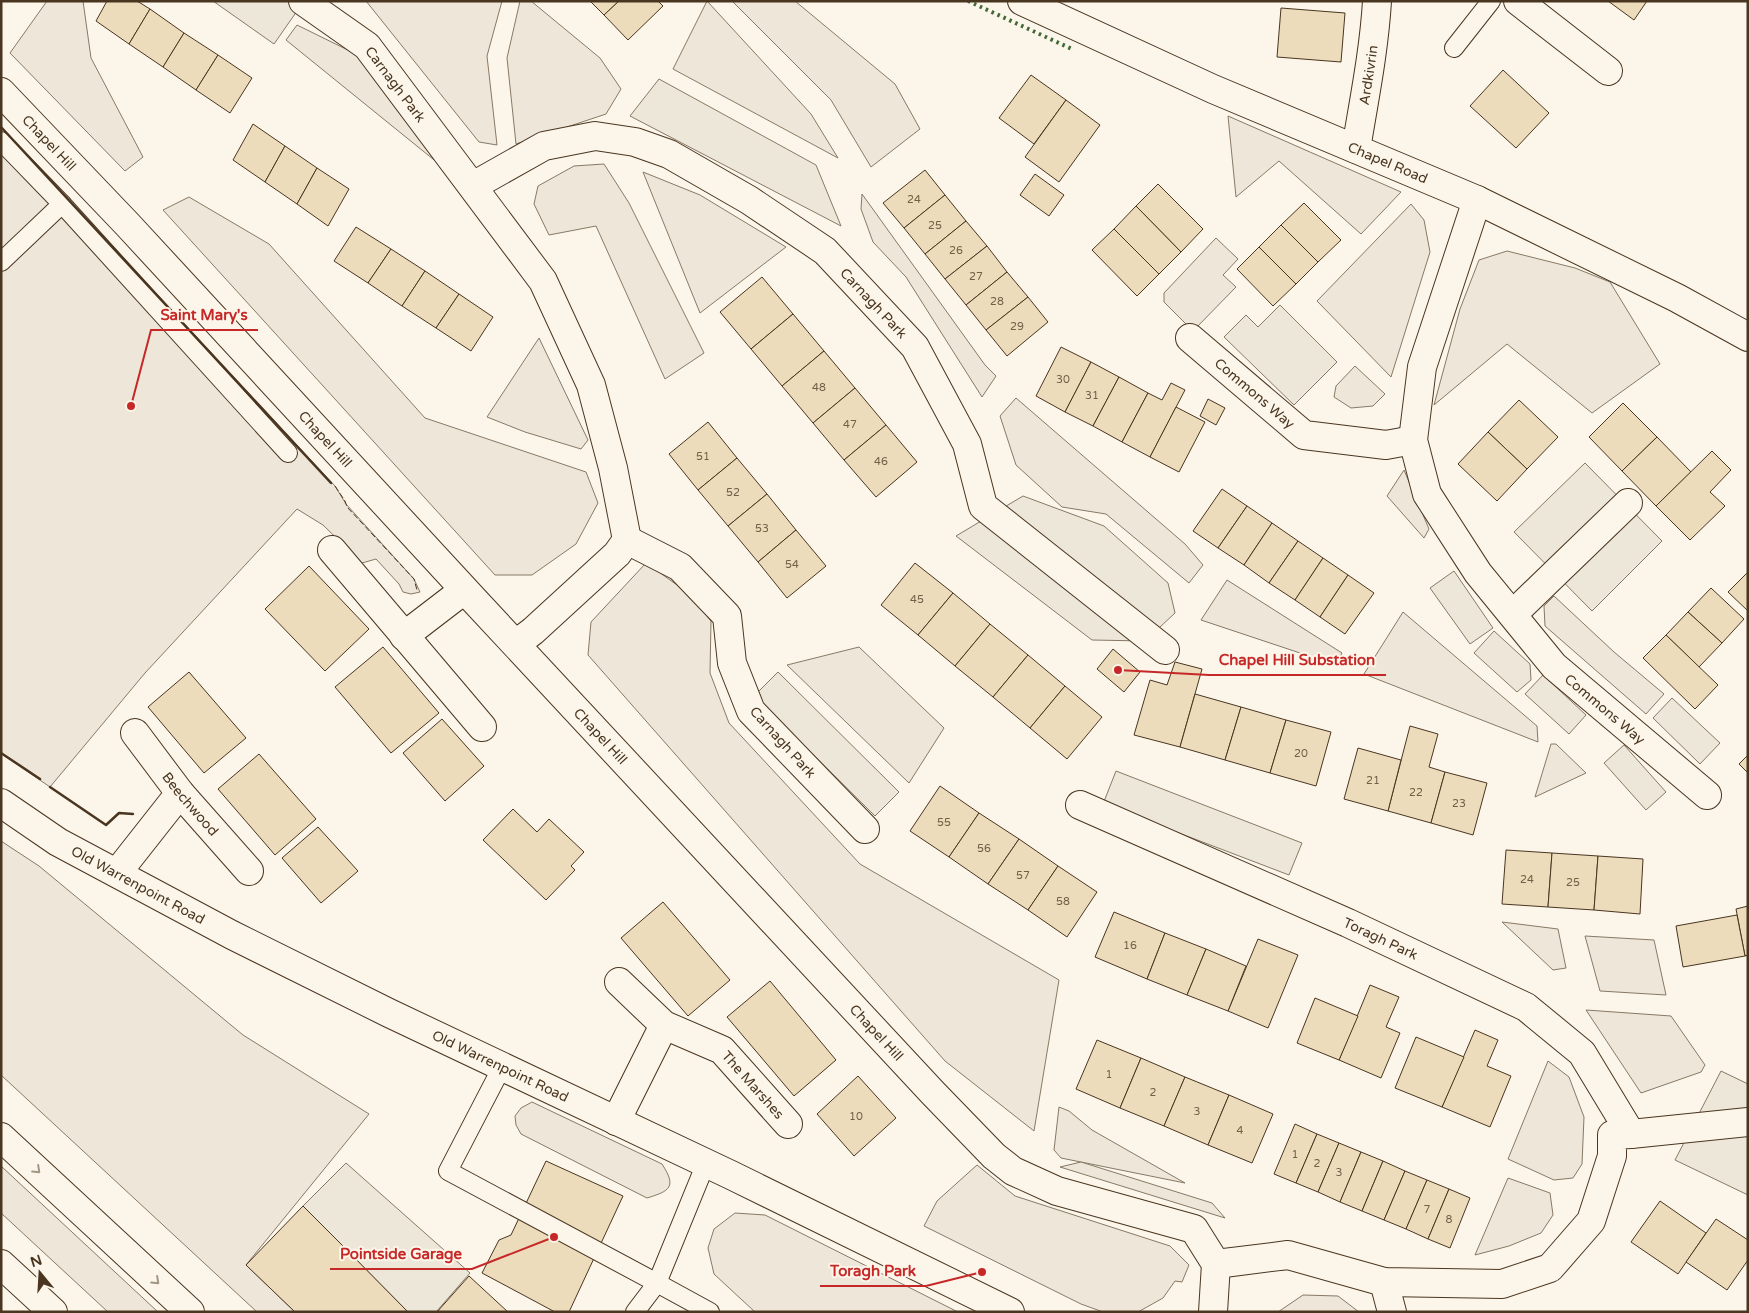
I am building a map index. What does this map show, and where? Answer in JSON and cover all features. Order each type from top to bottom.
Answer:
[{"type":"main road","name":"Carnagh Park","points":[[303,1],[367,46],[543,281],[591,385],[613,468],[627,540],[680,567],[727,616],[732,663],[751,711],[865,829]]},
{"type":"main road","name":"Chapel Road","points":[[1022,1],[1213,89],[1477,200],[1677,298],[1748,337]]},
{"type":"main road","name":"Ardkivrin","points":[[1356,149],[1370,71],[1377,1]]},
{"type":"main road","points":[[1518,1],[1608,70]]},
{"type":"main road","name":"Chapel Hill","points":[[1,92],[148,246],[464,590],[994,1156],[1013,1171],[1057,1191],[1194,1229],[1216,1264]]},
{"type":"main road","name":"Carnagh Park","points":[[473,186],[544,146],[595,136],[634,142],[669,154],[749,200],[825,251],[915,348],[966,444],[983,506],[1164,650]]},
{"type":"main road","name":"Commons Way","points":[[1477,200],[1422,367],[1413,440],[1427,494],[1478,573],[1554,666],[1707,795]]},
{"type":"main road","name":"Commons Way","points":[[1190,338],[1304,435],[1386,445],[1413,440]]},
{"type":"main road","points":[[1513,614],[1628,503]]},
{"type":"main road","points":[[516,644],[553,613],[616,554],[627,540]]},
{"type":"main road","points":[[332,550],[482,727]]},
{"type":"main road","points":[[404,636],[464,590]]},
{"type":"main road","name":"Beechwood","points":[[135,733],[180,793],[249,871]]},
{"type":"main road","points":[[117,873],[180,793]]},
{"type":"main road","name":"Old Warrenpoint Road","points":[[1,803],[58,842],[232,935],[389,1013],[929,1271],[1010,1312]]},
{"type":"main road","name":"Toragh Park","points":[[1080,805],[1348,923],[1526,1007],[1582,1053],[1631,1134]]},
{"type":"main road","name":"The Marshes","points":[[619,982],[664,1025],[722,1050],[788,1124]]},
{"type":"main road","points":[[616,1121],[664,1025]]},
{"type":"main road","points":[[1213,1312],[1216,1264],[1288,1255],[1384,1282],[1502,1284],[1550,1268],[1591,1221],[1612,1156],[1612,1135],[1748,1122]]},
{"type":"main road","points":[[1,1137],[190,1312]]},
{"type":"main road","points":[[1,1264],[53,1312]]},
{"type":"main road","points":[[1384,1282],[1392,1312]]},
{"type":"lane","points":[[1454,48],[1491,1]]},
{"type":"lane","points":[[1,141],[62,204],[288,453]]},
{"type":"lane","points":[[1,262],[62,204]]},
{"type":"lane","points":[[502,1067],[448,1171],[710,1312]]},
{"type":"lane","points":[[635,1312],[657,1283],[706,1164]]},
{"type":"shaded area","points":[[47,1],[83,1],[91,58],[143,157],[125,171],[10,53]]},
{"type":"shaded area","points":[[213,1],[304,1],[274,44]]},
{"type":"shaded area","points":[[366,1],[502,1],[487,56],[497,145],[479,142]]},
{"type":"shaded area","points":[[520,1],[531,1],[600,58],[621,89],[606,114],[516,144],[507,58]]},
{"type":"shaded area","points":[[707,1],[811,114],[838,158],[673,69]]},
{"type":"shaded area","points":[[732,1],[795,1],[895,84],[920,129],[871,167],[831,100]]},
{"type":"shaded area","points":[[297,25],[360,56],[444,168],[286,40]]},
{"type":"shaded area","points":[[659,79],[816,165],[841,226],[630,116]]},
{"type":"shaded area","points":[[1228,116],[1401,192],[1361,234],[1279,161],[1236,197]]},
{"type":"shaded area","points":[[1,127],[335,486],[346,504],[414,579],[420,592],[411,594],[403,592],[399,584],[376,559],[362,563],[323,525],[297,509],[145,673],[50,787],[1,753]]},
{"type":"shaded area","points":[[604,164],[629,203],[704,353],[665,379],[596,226],[549,235],[534,204],[538,186],[574,166]]},
{"type":"shaded area","points":[[643,172],[700,195],[786,247],[700,313]]},
{"type":"shaded area","points":[[862,194],[985,365],[996,376],[982,397],[906,277],[873,242],[861,209]]},
{"type":"shaded area","points":[[189,197],[269,244],[425,418],[586,472],[598,503],[576,544],[532,575],[495,575],[163,210]]},
{"type":"shaded area","points":[[1411,204],[1424,220],[1430,252],[1391,377],[1317,301]]},
{"type":"shaded area","points":[[1216,238],[1238,259],[1223,275],[1236,287],[1193,331],[1164,302],[1164,293]]},
{"type":"shaded area","points":[[1507,251],[1575,268],[1610,282],[1660,364],[1592,413],[1507,344],[1434,405],[1460,309],[1479,260]]},
{"type":"shaded area","points":[[1280,305],[1337,362],[1294,405],[1224,337],[1246,315],[1258,327]]},
{"type":"shaded area","points":[[539,338],[588,440],[581,449],[525,432],[487,417]]},
{"type":"shaded area","points":[[1355,366],[1385,394],[1373,406],[1351,408],[1334,397],[1336,386]]},
{"type":"shaded area","points":[[1016,398],[1185,544],[1203,565],[1189,583],[1106,514],[1062,507],[1016,465],[1000,416]]},
{"type":"shaded area","points":[[1585,463],[1662,541],[1592,611],[1514,532]]},
{"type":"shaded area","points":[[1404,470],[1429,529],[1424,538],[1387,496]]},
{"type":"shaded area","points":[[1023,496],[1104,526],[1168,583],[1175,613],[1145,641],[1092,640],[956,536]]},
{"type":"shaded area","points":[[646,563],[687,592],[711,621],[710,673],[729,723],[860,864],[1059,980],[1034,1131],[945,1061],[588,655],[591,622]]},
{"type":"shaded area","points":[[1454,571],[1493,628],[1470,644],[1430,588]]},
{"type":"shaded area","points":[[1227,580],[1342,653],[1336,665],[1201,620]]},
{"type":"shaded area","points":[[1554,596],[1614,652],[1664,694],[1646,714],[1545,626],[1544,606]]},
{"type":"shaded area","points":[[1403,612],[1537,726],[1538,742],[1364,674]]},
{"type":"shaded area","points":[[1494,631],[1530,664],[1531,680],[1517,692],[1474,653]]},
{"type":"shaded area","points":[[859,647],[944,728],[909,783],[787,665]]},
{"type":"shaded area","points":[[778,672],[899,792],[875,816],[754,696]]},
{"type":"shaded area","points":[[1543,675],[1586,715],[1569,734],[1525,694]]},
{"type":"shaded area","points":[[1672,698],[1720,743],[1700,764],[1653,718]]},
{"type":"shaded area","points":[[1551,744],[1556,744],[1586,773],[1535,797]]},
{"type":"shaded area","points":[[1624,745],[1666,792],[1646,810],[1604,763]]},
{"type":"shaded area","points":[[1116,771],[1302,843],[1289,875],[1103,804]]},
{"type":"shaded area","points":[[1,841],[39,866],[243,1035],[369,1114],[246,1265],[295,1312],[257,1312],[1,1075]]},
{"type":"shaded area","points":[[1502,922],[1558,929],[1566,968],[1553,970]]},
{"type":"shaded area","points":[[1585,936],[1654,940],[1666,995],[1600,991]]},
{"type":"shaded area","points":[[1586,1010],[1671,1016],[1705,1065],[1701,1072],[1641,1093]]},
{"type":"shaded area","points":[[1548,1061],[1569,1077],[1584,1117],[1582,1164],[1573,1178],[1554,1180],[1508,1159]]},
{"type":"shaded area","points":[[1721,1071],[1748,1084],[1748,1195],[1675,1160]]},
{"type":"shaded area","points":[[532,1102],[662,1164],[669,1178],[669,1187],[661,1193],[647,1198],[521,1134],[516,1125],[515,1116],[521,1108]]},
{"type":"shaded area","points":[[1059,1107],[1069,1111],[1092,1130],[1185,1183],[1061,1158],[1054,1150]]},
{"type":"shaded area","points":[[1081,1162],[1212,1203],[1225,1218],[1060,1167]]},
{"type":"shaded area","points":[[346,1163],[470,1273],[436,1312],[408,1312],[303,1206]]},
{"type":"shaded area","points":[[977,1165],[1015,1196],[1170,1246],[1189,1265],[1182,1282],[1175,1281],[1163,1298],[1138,1312],[1103,1312],[1081,1304],[924,1226],[937,1201]]},
{"type":"shaded area","points":[[1,1166],[158,1312],[108,1312],[1,1213]]},
{"type":"shaded area","points":[[1508,1178],[1550,1193],[1553,1215],[1541,1233],[1509,1246],[1475,1255]]},
{"type":"shaded area","points":[[735,1213],[765,1215],[958,1312],[755,1312],[714,1274],[708,1248],[714,1229]]},
{"type":"shaded area","points":[[1303,1295],[1338,1296],[1359,1312],[1278,1312]]},
{"type":"building","points":[[107,1],[137,1],[150,9],[129,44],[96,21]]},
{"type":"building","points":[[590,1],[619,1],[604,15]]},
{"type":"building","points":[[619,1],[658,1],[663,6],[628,40],[604,15]]},
{"type":"building","points":[[1608,1],[1647,1],[1634,20]]},
{"type":"building","points":[[1281,8],[1345,13],[1341,62],[1277,57]]},
{"type":"building","points":[[150,9],[184,33],[163,67],[129,44]]},
{"type":"building","points":[[184,33],[218,55],[196,90],[163,67]]},
{"type":"building","points":[[218,55],[252,78],[230,113],[196,90]]},
{"type":"building","points":[[1503,70],[1549,113],[1516,148],[1470,106]]},
{"type":"building","points":[[1031,75],[1066,100],[1034,144],[999,118]]},
{"type":"building","points":[[1066,100],[1100,125],[1059,182],[1025,157]]},
{"type":"building","points":[[253,124],[285,146],[265,182],[233,160]]},
{"type":"building","points":[[285,146],[317,168],[297,204],[265,182]]},
{"type":"building","points":[[317,168],[349,189],[328,226],[297,204]]},
{"type":"building","points":[[925,170],[945,195],[904,228],[883,203]]},
{"type":"building","points":[[1035,174],[1064,195],[1049,216],[1020,195]]},
{"type":"building","points":[[1158,184],[1203,229],[1181,252],[1136,206]]},
{"type":"building","points":[[945,195],[966,221],[925,254],[904,228]]},
{"type":"building","points":[[1304,203],[1341,240],[1318,262],[1281,225]]},
{"type":"building","points":[[1136,206],[1181,252],[1159,274],[1114,229]]},
{"type":"building","points":[[966,221],[987,246],[945,279],[925,254]]},
{"type":"building","points":[[1281,225],[1318,262],[1296,284],[1259,247]]},
{"type":"building","points":[[356,227],[391,249],[368,283],[334,261]]},
{"type":"building","points":[[1114,229],[1159,274],[1137,296],[1092,250]]},
{"type":"building","points":[[987,246],[1007,272],[966,305],[945,279]]},
{"type":"building","points":[[1259,247],[1296,284],[1273,306],[1237,269]]},
{"type":"building","points":[[391,249],[425,271],[402,306],[368,283]]},
{"type":"building","points":[[425,271],[459,294],[436,328],[402,306]]},
{"type":"building","points":[[1007,272],[1028,297],[986,330],[966,305]]},
{"type":"building","points":[[762,277],[793,314],[751,349],[720,312]]},
{"type":"building","points":[[459,294],[493,317],[471,351],[436,328]]},
{"type":"building","points":[[1028,297],[1048,322],[1007,356],[986,330]]},
{"type":"building","points":[[793,314],[824,351],[782,386],[751,349]]},
{"type":"building","points":[[1061,347],[1091,362],[1065,412],[1036,396]]},
{"type":"building","points":[[824,351],[855,388],[813,423],[782,386]]},
{"type":"building","points":[[1091,362],[1119,377],[1093,426],[1065,412]]},
{"type":"building","points":[[1119,377],[1148,393],[1122,442],[1093,426]]},
{"type":"building","points":[[1171,383],[1185,390],[1150,457],[1122,442],[1148,393],[1162,400]]},
{"type":"building","points":[[855,388],[886,425],[844,460],[813,423]]},
{"type":"building","points":[[1208,399],[1225,408],[1216,425],[1200,416]]},
{"type":"building","points":[[1519,400],[1558,437],[1527,469],[1488,432]]},
{"type":"building","points":[[1623,403],[1657,437],[1622,471],[1589,437]]},
{"type":"building","points":[[1176,407],[1205,422],[1179,472],[1150,457]]},
{"type":"building","points":[[708,422],[737,458],[698,490],[669,454]]},
{"type":"building","points":[[886,425],[917,462],[876,497],[844,460]]},
{"type":"building","points":[[1488,432],[1527,469],[1497,501],[1458,464]]},
{"type":"building","points":[[1657,437],[1691,472],[1656,506],[1622,471]]},
{"type":"building","points":[[1712,451],[1731,470],[1710,492],[1725,506],[1690,540],[1656,506]]},
{"type":"building","points":[[737,458],[767,494],[728,526],[698,490]]},
{"type":"building","points":[[1222,489],[1247,506],[1218,548],[1193,531]]},
{"type":"building","points":[[767,494],[796,530],[758,562],[728,526]]},
{"type":"building","points":[[1247,506],[1272,523],[1244,565],[1218,548]]},
{"type":"building","points":[[1272,523],[1298,541],[1269,583],[1244,565]]},
{"type":"building","points":[[796,530],[826,566],[787,598],[758,562]]},
{"type":"building","points":[[1298,541],[1323,558],[1295,600],[1269,583]]},
{"type":"building","points":[[1323,558],[1348,575],[1320,617],[1295,600]]},
{"type":"building","points":[[915,563],[953,593],[918,635],[881,605]]},
{"type":"building","points":[[309,566],[369,629],[325,671],[265,609]]},
{"type":"building","points":[[1748,572],[1748,611],[1728,592]]},
{"type":"building","points":[[1348,575],[1374,593],[1345,634],[1320,617]]},
{"type":"building","points":[[1711,588],[1744,619],[1722,643],[1688,612]]},
{"type":"building","points":[[953,593],[990,624],[955,666],[918,635]]},
{"type":"building","points":[[1688,612],[1722,643],[1699,667],[1666,635]]},
{"type":"building","points":[[990,624],[1028,655],[993,697],[955,666]]},
{"type":"building","points":[[1666,635],[1718,685],[1695,709],[1643,658]]},
{"type":"building","points":[[383,647],[439,713],[391,753],[335,687]]},
{"type":"building","points":[[1113,649],[1140,672],[1124,692],[1097,669]]},
{"type":"building","points":[[1028,655],[1065,686],[1030,728],[993,697]]},
{"type":"building","points":[[1175,662],[1202,669],[1180,747],[1134,735],[1150,680],[1167,685]]},
{"type":"building","points":[[189,672],[246,738],[204,773],[148,707]]},
{"type":"building","points":[[1065,686],[1102,717],[1067,759],[1030,728]]},
{"type":"building","points":[[1195,694],[1241,707],[1225,760],[1180,747]]},
{"type":"building","points":[[1241,707],[1286,720],[1270,773],[1225,760]]},
{"type":"building","points":[[442,719],[484,766],[445,801],[403,753]]},
{"type":"building","points":[[1286,720],[1331,732],[1316,786],[1270,773]]},
{"type":"building","points":[[1410,726],[1438,734],[1429,767],[1445,772],[1431,823],[1388,811]]},
{"type":"building","points":[[1358,748],[1401,760],[1388,811],[1344,799]]},
{"type":"building","points":[[259,754],[316,819],[275,855],[218,789]]},
{"type":"building","points":[[1748,755],[1748,773],[1739,764]]},
{"type":"building","points":[[1445,772],[1487,783],[1473,835],[1431,823]]},
{"type":"building","points":[[940,786],[979,813],[949,857],[910,831]]},
{"type":"building","points":[[513,809],[537,832],[549,819],[584,852],[571,866],[575,870],[546,900],[483,840]]},
{"type":"building","points":[[979,813],[1019,839],[988,884],[949,857]]},
{"type":"building","points":[[318,827],[358,871],[321,903],[282,858]]},
{"type":"building","points":[[1019,839],[1058,866],[1028,910],[988,884]]},
{"type":"building","points":[[1506,850],[1552,853],[1548,907],[1502,904]]},
{"type":"building","points":[[1552,853],[1598,856],[1594,910],[1548,907]]},
{"type":"building","points":[[1598,856],[1643,859],[1640,914],[1594,910]]},
{"type":"building","points":[[1058,866],[1097,892],[1067,937],[1028,910]]},
{"type":"building","points":[[663,902],[730,980],[688,1016],[621,938]]},
{"type":"building","points":[[1748,906],[1748,955],[1745,956],[1736,909]]},
{"type":"building","points":[[1114,912],[1165,933],[1147,979],[1095,957]]},
{"type":"building","points":[[1737,915],[1745,956],[1683,967],[1676,926]]},
{"type":"building","points":[[1165,933],[1206,949],[1187,995],[1147,979]]},
{"type":"building","points":[[1258,939],[1298,955],[1268,1028],[1228,1011]]},
{"type":"building","points":[[1206,949],[1246,966],[1228,1011],[1187,995]]},
{"type":"building","points":[[770,981],[836,1060],[794,1096],[727,1017]]},
{"type":"building","points":[[1370,985],[1399,997],[1386,1027],[1400,1033],[1381,1078],[1339,1060]]},
{"type":"building","points":[[1315,998],[1358,1016],[1339,1060],[1297,1043]]},
{"type":"building","points":[[1475,1030],[1498,1040],[1487,1066],[1511,1076],[1490,1127],[1442,1107]]},
{"type":"building","points":[[1416,1037],[1464,1057],[1442,1107],[1395,1088]]},
{"type":"building","points":[[1097,1040],[1141,1058],[1120,1108],[1076,1089]]},
{"type":"building","points":[[1141,1058],[1185,1077],[1164,1126],[1120,1108]]},
{"type":"building","points":[[858,1076],[896,1118],[854,1156],[817,1114]]},
{"type":"building","points":[[1185,1077],[1229,1095],[1208,1145],[1164,1126]]},
{"type":"building","points":[[1229,1095],[1273,1114],[1252,1163],[1208,1145]]},
{"type":"building","points":[[1295,1124],[1317,1134],[1296,1183],[1274,1174]]},
{"type":"building","points":[[1317,1134],[1339,1143],[1318,1192],[1296,1183]]},
{"type":"building","points":[[1339,1143],[1361,1152],[1340,1202],[1318,1192]]},
{"type":"building","points":[[1361,1152],[1383,1161],[1362,1211],[1340,1202]]},
{"type":"building","points":[[546,1161],[623,1196],[569,1312],[555,1312],[482,1273],[499,1240],[511,1235]]},
{"type":"building","points":[[1383,1161],[1405,1171],[1384,1220],[1362,1211]]},
{"type":"building","points":[[1405,1171],[1427,1180],[1406,1229],[1384,1220]]},
{"type":"building","points":[[1427,1180],[1449,1189],[1428,1239],[1406,1229]]},
{"type":"building","points":[[1449,1189],[1470,1198],[1450,1248],[1428,1239]]},
{"type":"building","points":[[1660,1201],[1706,1233],[1678,1274],[1631,1242]]},
{"type":"building","points":[[303,1206],[408,1312],[295,1312],[246,1265]]},
{"type":"building","points":[[1716,1219],[1748,1240],[1748,1260],[1727,1290],[1686,1262]]},
{"type":"building","points":[[469,1276],[508,1312],[437,1312]]},
{"type":"hedge","points":[[968,1],[1074,50]]},
{"type":"fence","points":[[335,486],[347,507],[414,579],[417,590]]},
{"type":"wall","points":[[1,127],[331,483]]},
{"type":"wall","points":[[1,753],[40,779]]},
{"type":"wall","points":[[50,787],[106,825],[119,813],[133,814]]},
{"type":"place","name":"Saint Mary's","points":[[131,406]]},
{"type":"place","name":"Chapel Hill Substation","points":[[1118,670]]},
{"type":"place","name":"Pointside Garage","points":[[554,1237]]},
{"type":"place","name":"Toragh Park","points":[[982,1272]]}]
